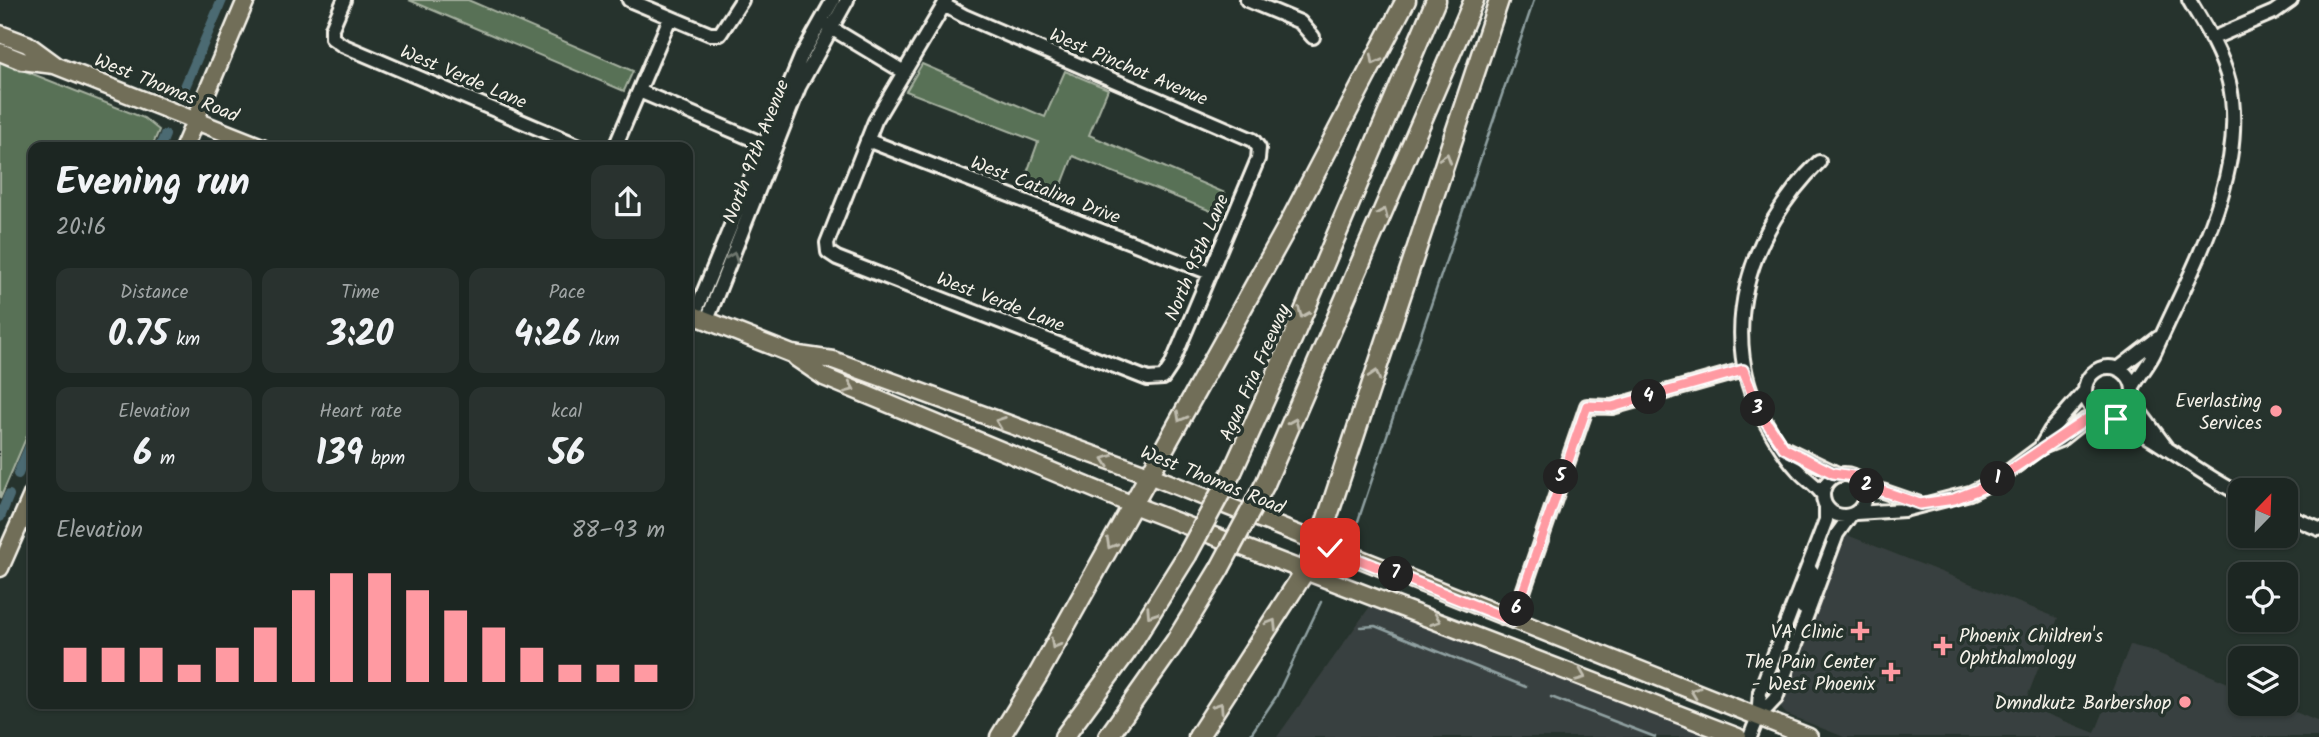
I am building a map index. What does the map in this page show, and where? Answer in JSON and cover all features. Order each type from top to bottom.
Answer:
[{"type":"highway","points":[[1000,737],[1038,675],[1285,231],[1406,0]]},
{"type":"highway","name":"Agua Fria Freeway","points":[[1064,737],[1125,654],[1187,555],[1233,470],[1294,335],[1436,0]]},
{"type":"highway","points":[[1108,737],[1175,642],[1220,568],[1265,484],[1474,0]]},
{"type":"highway","points":[[1198,737],[1305,571],[1319,543],[1499,0]]},
{"type":"main road","points":[[186,142],[246,0]]},
{"type":"main road","name":"West Thomas Road","points":[[0,34],[27,44],[57,66]]},
{"type":"main road","name":"West Thomas Road","points":[[0,52],[22,61],[57,66],[249,142]]},
{"type":"main road","name":"West Thomas Road","points":[[696,316],[792,354],[833,360],[1149,475],[1810,737]]},
{"type":"main road","name":"West Thomas Road","points":[[792,354],[824,377],[1133,505],[1738,737]]},
{"type":"main road","points":[[0,568],[28,504]]},
{"type":"main road","points":[[1545,661],[1554,649],[1566,641]]},
{"type":"street","name":"West Verde Lane","points":[[344,0],[332,28],[332,38],[342,45],[570,142]]},
{"type":"street","points":[[629,0],[710,34],[720,34],[742,0]]},
{"type":"street","name":"North 97th Avenue","points":[[826,25],[833,0]]},
{"type":"street","name":"North 97th Avenue","points":[[696,316],[771,147],[801,57],[847,0]]},
{"type":"street","points":[[1247,0],[1300,22],[1313,37]]},
{"type":"street","points":[[1819,163],[1795,185],[1780,206],[1755,262],[1741,313],[1743,370],[1760,413],[1795,467],[1836,515],[1904,510],[1920,504],[1954,499],[1987,486],[2040,448],[2060,440],[2085,420],[2124,411],[2187,282],[2224,185],[2233,150],[2233,113],[2229,80],[2211,39],[2189,0]]},
{"type":"street","points":[[2211,39],[2274,12],[2291,0]]},
{"type":"street","points":[[867,140],[875,121],[945,2]]},
{"type":"street","name":"West Pinchot Avenue","points":[[945,2],[964,16],[1253,140],[1259,148]]},
{"type":"street","points":[[617,142],[670,18]]},
{"type":"street","points":[[826,25],[904,72]]},
{"type":"street","points":[[639,91],[771,147]]},
{"type":"street","name":"West Verde Lane","points":[[867,140],[827,243],[828,252],[837,258],[1148,379],[1163,378]]},
{"type":"street","name":"West Catalina Drive","points":[[867,140],[1210,273]]},
{"type":"street","name":"North 95th Lane","points":[[1163,378],[1171,366],[1258,159],[1259,148]]},
{"type":"street","points":[[2040,448],[2050,431],[2084,392],[2088,379],[2098,370],[2118,369],[2158,338]]},
{"type":"street","points":[[2118,369],[2130,380],[2137,408],[2166,447]]},
{"type":"street","points":[[1513,621],[1587,406],[1612,407],[1743,370]]},
{"type":"street","points":[[2084,392],[2089,405],[2104,415],[2166,447],[2193,468],[2228,487]]},
{"type":"street","points":[[1784,448],[1840,475],[1853,476],[1862,484],[1920,504]]},
{"type":"street","points":[[1750,737],[1758,717],[1760,692],[1826,520],[1828,482],[1840,475]]},
{"type":"street","points":[[1758,717],[1776,698],[1841,526],[1864,503],[1862,484]]},
{"type":"street","points":[[1836,544],[1870,512]]},
{"type":"street","points":[[2298,520],[2319,530]]},
{"type":"street","points":[[1799,640],[1802,613],[1814,574],[1808,567]]},
{"type":"shaded area","points":[[1847,535],[2058,618],[2024,705],[2095,733],[2130,645],[2150,650],[2228,683],[2228,716],[2298,716],[2298,713],[2319,722],[2319,737],[1844,737],[1786,714],[1781,708],[1781,695]]},
{"type":"shaded area","points":[[1371,605],[1465,638],[1480,650],[1567,679],[1713,737],[1277,737]]},
{"type":"green space","points":[[409,0],[468,0],[633,71],[624,91]]},
{"type":"green space","points":[[0,61],[144,118],[159,130],[154,142],[28,142],[28,434],[0,499]]},
{"type":"green space","points":[[922,64],[1045,117],[1065,71],[1108,89],[1089,135],[1225,193],[1216,213],[1073,156],[1056,200],[1022,187],[1038,142],[906,91]]},
{"type":"waterway","points":[[181,96],[222,0]]},
{"type":"waterway","points":[[1356,527],[1534,0]]},
{"type":"waterway","points":[[162,142],[165,135]]},
{"type":"waterway","points":[[18,474],[28,451]]},
{"type":"waterway","points":[[0,517],[9,495]]},
{"type":"waterway","points":[[1249,737],[1276,697],[1321,602]]},
{"type":"waterway","points":[[1361,627],[1375,626],[1526,687]]},
{"type":"waterway","points":[[1551,697],[1655,737]]},
{"type":"place","name":"Everlasting Services","points":[[2276,411]]},
{"type":"place","name":"VA Clinic","points":[[1860,631]]},
{"type":"place","name":"Phoenix Children's Ophthalmology","points":[[1943,646]]},
{"type":"place","name":"The Pain Center - West Phoenix","points":[[1891,672]]},
{"type":"place","name":"Dmndkutz Barbershop","points":[[2185,702]]},
{"type":"route","points":[[1330,548],[1513,621],[1587,406],[1612,407],[1743,370],[1754,402],[1767,426],[1784,448],[1833,473],[1853,476],[1862,484],[1920,504],[1954,499],[1987,486],[2040,448],[2060,440],[2090,417],[2099,414],[2116,419]]}]
